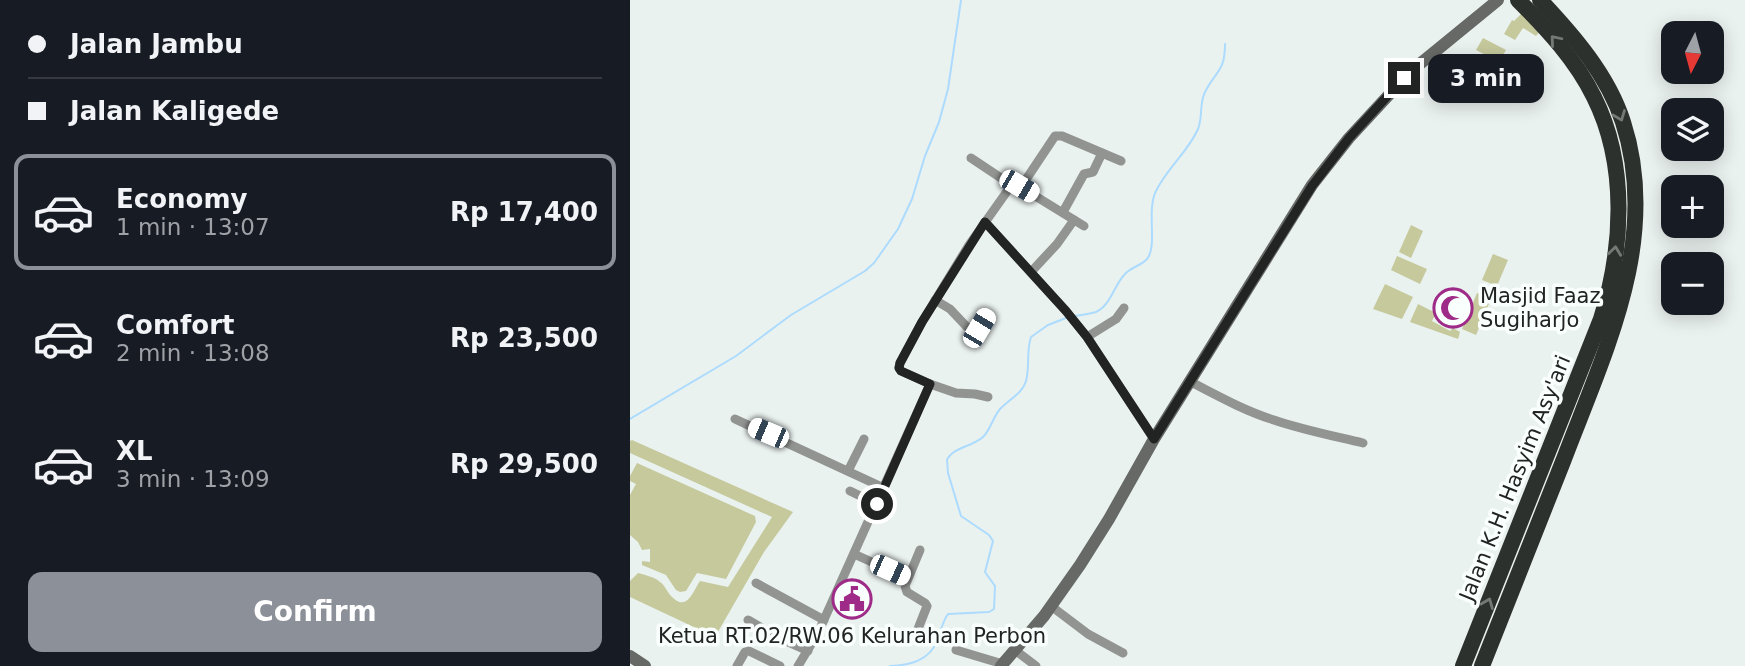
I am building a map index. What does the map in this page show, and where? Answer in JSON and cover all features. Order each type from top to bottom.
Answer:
[{"type":"highway","name":"Jalan K.H. Hasyim Asy'ari","points":[[1463,666],[1594,338],[1609,289],[1617,229],[1618,188],[1610,139],[1600,111],[1590,89],[1557,42],[1518,0]]},
{"type":"highway","name":"Jalan K.H. Hasyim Asy'ari","points":[[1482,666],[1609,340],[1624,295],[1634,241],[1634,169],[1621,114],[1600,75],[1570,34],[1540,0]]},
{"type":"highway","points":[[1564,414],[1563,422],[1568,423],[1598,349],[1609,340]]},
{"type":"highway","points":[[1521,519],[1533,508],[1565,431],[1570,432],[1571,439]]},
{"type":"street","points":[[956,650],[1002,665],[1015,650],[1051,606],[1109,519],[1154,439],[1312,186],[1349,138],[1410,72],[1498,0]]},
{"type":"street","points":[[988,397],[956,393],[901,371],[899,366],[911,341],[985,222],[1008,190],[1023,184],[1057,135],[1121,161]]},
{"type":"street","points":[[1063,212],[1085,172],[1093,172],[1102,153]]},
{"type":"street","points":[[971,158],[1084,226]]},
{"type":"street","points":[[1031,272],[1057,244],[1074,219]]},
{"type":"street","points":[[985,222],[1087,337],[1154,439]]},
{"type":"street","points":[[935,300],[974,330],[978,329],[986,315]]},
{"type":"street","points":[[1087,337],[1116,319],[1124,308]]},
{"type":"street","points":[[1191,382],[1272,419],[1363,443]]},
{"type":"street","points":[[798,666],[824,620],[930,384]]},
{"type":"street","points":[[735,419],[884,488]]},
{"type":"street","points":[[848,471],[864,439]]},
{"type":"street","points":[[849,491],[877,504]]},
{"type":"street","points":[[916,634],[927,606],[906,591],[905,586],[920,550]]},
{"type":"street","points":[[854,554],[908,578]]},
{"type":"street","points":[[756,583],[824,620]]},
{"type":"street","points":[[1051,606],[1088,634],[1123,653]]},
{"type":"street","points":[[748,620],[808,651]]},
{"type":"street","points":[[1015,650],[1036,666]]},
{"type":"street","points":[[737,666],[745,652],[749,651],[780,666]]},
{"type":"street","points":[[630,656],[645,666]]},
{"type":"green space","points":[[1522,13],[1540,31],[1536,36],[1523,28],[1515,40],[1504,34],[1512,20]]},
{"type":"green space","points":[[1483,38],[1506,50],[1499,62],[1476,50]]},
{"type":"green space","points":[[1530,68],[1542,74],[1537,95],[1519,90]]},
{"type":"green space","points":[[1411,225],[1423,231],[1411,258],[1399,252]]},
{"type":"green space","points":[[1493,254],[1508,260],[1497,286],[1482,280]]},
{"type":"green space","points":[[1397,256],[1427,269],[1420,284],[1391,270]]},
{"type":"green space","points":[[1385,284],[1413,297],[1402,319],[1373,309]]},
{"type":"green space","points":[[1477,293],[1491,299],[1476,335],[1462,329]]},
{"type":"green space","points":[[1418,304],[1436,313],[1432,321],[1450,331],[1453,328],[1460,332],[1458,339],[1410,322]]},
{"type":"green space","points":[[632,440],[793,512],[764,552],[715,637],[630,597],[630,581],[638,573],[653,577],[662,583],[671,596],[681,602],[689,599],[700,581],[728,587],[772,517],[630,453]]},
{"type":"green space","points":[[637,463],[755,516],[756,522],[726,579],[697,573],[686,591],[680,592],[666,575],[642,565],[642,561],[650,562],[650,549],[642,550],[630,535],[630,495],[636,484],[630,481],[630,476]]},
{"type":"waterway","points":[[630,419],[736,356],[791,315],[874,263],[898,229],[912,199],[939,122],[948,89],[961,0]]},
{"type":"waterway","points":[[1075,316],[1101,309],[1125,274],[1147,259],[1152,246],[1153,199],[1198,129],[1203,97],[1221,66],[1225,44]]},
{"type":"waterway","points":[[890,666],[912,663],[929,653],[934,648],[948,614],[989,612],[994,609],[995,586],[985,572],[993,541],[989,535],[961,516],[948,473],[947,460],[954,452],[983,437],[1000,409],[1022,389],[1027,376],[1031,337],[1048,325],[1066,318]]},
{"type":"place","name":"Masjid Faaz Sugiharjo","points":[[1453,308]]},
{"type":"place","name":"Ketua RT.02/RW.06 Kelurahan Perbon","points":[[852,599]]},
{"type":"route","points":[[877,504],[930,384],[901,371],[900,363],[922,322],[985,222],[1087,337],[1154,439],[1312,186],[1349,138],[1404,78]]}]
